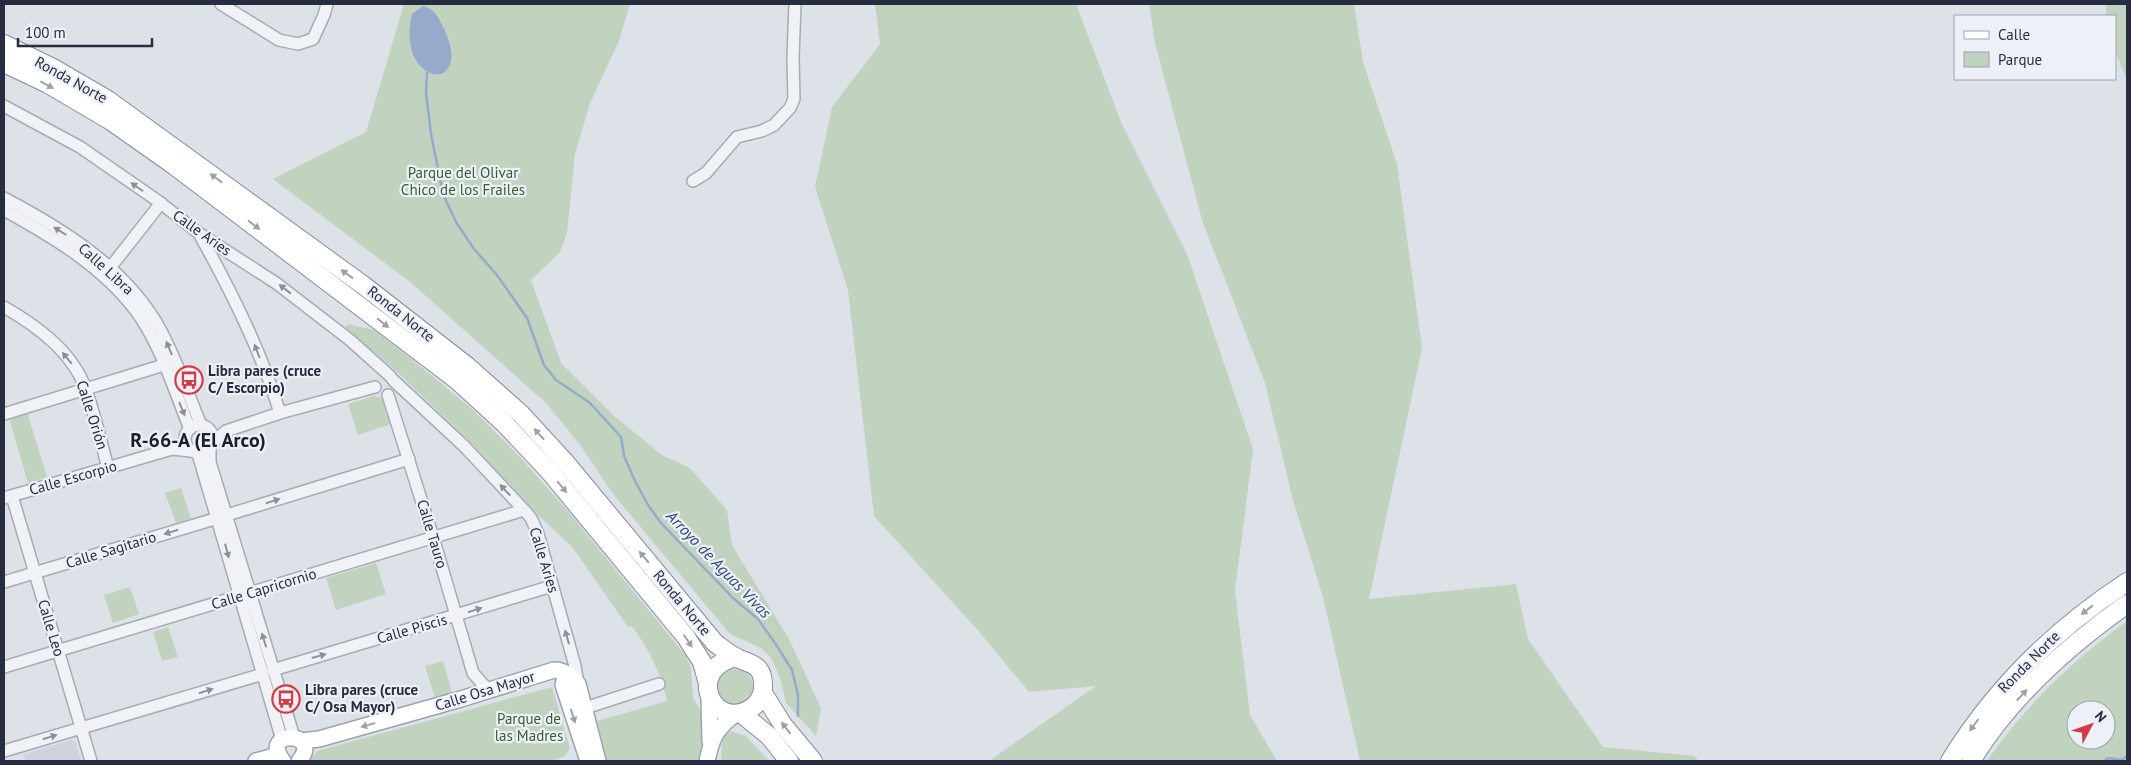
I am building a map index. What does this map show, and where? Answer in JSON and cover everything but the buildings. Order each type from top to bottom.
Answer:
[{"type":"highway","name":"Ronda Norte","points":[[4,44],[53,68],[108,100],[362,285],[467,366],[521,414],[565,462],[716,643],[736,657],[748,660],[758,669],[763,680],[763,693],[783,725],[812,761]]},
{"type":"highway","name":"Ronda Norte","points":[[4,63],[48,84],[111,121],[175,166],[351,298],[480,400],[550,472],[686,637],[702,662],[708,689]]},
{"type":"highway","name":"Ronda Norte","points":[[1950,761],[1996,695],[2026,662],[2099,600],[2127,582]]},
{"type":"highway","name":"Ronda Norte","points":[[1971,761],[2011,706],[2055,660],[2092,629],[2127,604]]},
{"type":"highway","points":[[736,657],[723,660],[714,667],[708,689],[720,710],[738,714],[769,736],[789,761]]},
{"type":"highway","points":[[738,714],[755,706],[763,693]]},
{"type":"main road","name":"Calle Osa Mayor","points":[[292,739],[319,739],[466,698],[554,670],[573,679]]},
{"type":"main road","name":"Calle Aries","points":[[565,677],[573,679],[585,708],[590,759],[563,685],[565,677]]},
{"type":"main road","points":[[708,689],[709,755]]},
{"type":"main road","points":[[709,755],[714,734],[720,726],[738,714]]},
{"type":"main road","points":[[256,761],[280,758],[277,747],[292,739],[304,748],[304,755],[299,761]]},
{"type":"street","points":[[221,4],[279,40],[298,44],[313,39],[327,4]]},
{"type":"street","points":[[693,181],[706,173],[737,138],[762,131],[774,125],[790,108],[794,99],[793,58],[796,4]]},
{"type":"street","name":"Calle Aries","points":[[5,110],[80,147],[161,203],[200,234],[276,282],[350,340],[464,446],[531,518],[538,534],[576,666],[573,679]]},
{"type":"street","name":"Calle Libra","points":[[4,198],[67,236],[106,272],[136,312],[151,336],[164,365],[188,432],[186,444],[194,452]]},
{"type":"street","points":[[106,272],[161,203]]},
{"type":"street","name":"Calle Libra","points":[[4,210],[126,284],[144,305],[161,330],[211,446]]},
{"type":"street","points":[[200,234],[230,288],[252,337],[280,413]]},
{"type":"street","name":"Calle Orión","points":[[4,307],[30,322],[52,341],[77,370],[86,389],[108,468]]},
{"type":"street","points":[[4,414],[164,365]]},
{"type":"street","points":[[384,375],[392,378],[395,388],[388,395],[378,392],[375,387],[378,378],[384,375]]},
{"type":"street","points":[[222,516],[194,452],[211,446],[226,431],[280,413],[375,387]]},
{"type":"street","name":"Calle Tauro","points":[[388,395],[433,537],[473,673],[480,684],[488,690]]},
{"type":"street","points":[[188,432],[204,427],[226,431]]},
{"type":"street","name":"Calle Escorpio","points":[[172,449],[188,432]]},
{"type":"street","points":[[211,446],[210,462],[222,516],[268,672],[292,739]]},
{"type":"street","name":"Calle Escorpio","points":[[8,497],[172,449],[194,452]]},
{"type":"street","name":"Calle Sagitario","points":[[4,582],[409,459]]},
{"type":"street","name":"Calle Leo","points":[[8,497],[35,573],[91,761]]},
{"type":"street","name":"Calle Capricornio","points":[[4,667],[524,510]]},
{"type":"street","name":"Calle Piscis","points":[[4,751],[552,586]]},
{"type":"street","points":[[466,698],[473,673]]},
{"type":"street","points":[[585,708],[659,684]]},
{"type":"shaded area","points":[[72,740],[76,743],[81,761],[25,761],[24,754]]},
{"type":"green space","name":"Parque del Olivar Chico de los Frailes","points":[[404,4],[630,4],[619,41],[590,103],[575,154],[567,233],[560,252],[531,280],[561,363],[614,416],[662,455],[690,468],[727,510],[732,545],[789,639],[821,708],[816,736],[786,703],[780,678],[772,659],[761,648],[730,634],[613,494],[581,446],[546,403],[409,281],[273,179],[366,132]]},
{"type":"green space","points":[[875,4],[1076,4],[1121,122],[1187,254],[1253,449],[1235,591],[1250,715],[1277,761],[989,761],[1096,686],[1029,692],[976,628],[874,516],[848,290],[815,187],[832,107],[880,44]]},
{"type":"green space","points":[[1149,4],[1354,4],[1363,62],[1397,164],[1422,348],[1369,599],[1516,584],[1528,639],[1603,747],[1694,756],[1699,761],[1360,761],[1323,597],[1293,500],[1265,383],[1202,220],[1155,43]]},
{"type":"green space","points":[[2106,4],[2127,4],[2127,80],[2116,53],[2116,15],[2106,15]]},
{"type":"green space","points":[[348,324],[374,330],[471,408],[518,455],[567,510],[686,656],[691,668],[693,698],[702,713],[700,761],[607,761],[597,721],[667,701],[658,671],[644,644],[632,626],[628,627],[573,548],[537,514],[469,441],[395,370],[345,327]]},
{"type":"green space","points":[[373,396],[382,398],[391,424],[358,435],[348,404]]},
{"type":"green space","points":[[27,412],[47,477],[28,483],[9,418]]},
{"type":"green space","points":[[181,488],[191,519],[176,523],[165,493]]},
{"type":"green space","points":[[376,563],[386,594],[336,610],[326,578]]},
{"type":"green space","points":[[130,587],[139,614],[113,623],[104,595]]},
{"type":"green space","points":[[2127,621],[2127,761],[1987,761],[2034,703],[2087,652]]},
{"type":"green space","points":[[168,627],[178,657],[162,661],[153,632]]},
{"type":"green space","points":[[443,661],[452,693],[435,698],[425,666]]},
{"type":"green space","points":[[735,669],[742,670],[748,674],[752,680],[752,694],[748,700],[742,704],[735,705],[728,704],[722,700],[718,694],[717,687],[718,680],[722,674],[728,670]]},
{"type":"green space","name":"Parque de las Madres","points":[[552,687],[570,749],[564,757],[549,761],[309,761],[317,751]]},
{"type":"green space","points":[[731,731],[746,736],[769,761],[721,761],[722,738]]},
{"type":"water","points":[[423,6],[434,12],[445,31],[451,52],[450,66],[443,73],[433,74],[423,68],[414,56],[410,38],[412,14]]},
{"type":"waterway","name":"Arroyo de Aguas Vivas","points":[[427,73],[426,93],[431,134],[443,194],[456,222],[474,249],[497,275],[527,318],[544,365],[556,380],[590,403],[621,437],[624,456],[635,481],[648,505],[661,523],[733,598],[758,619],[775,643],[792,670],[798,695],[798,716]]},
{"type":"waterway","name":"Arroyo de Aguas Vivas","points":[[2104,761],[2108,758],[2122,760],[2127,756]]},
{"type":"place","name":"Libra pares (cruce C/ Escorpio)","points":[[189,380]]},
{"type":"place","name":"Libra pares (cruce C/ Osa Mayor)","points":[[286,699]]},
{"type":"district","name":"R-66-A (El Arco)","points":[[198,440]]}]
